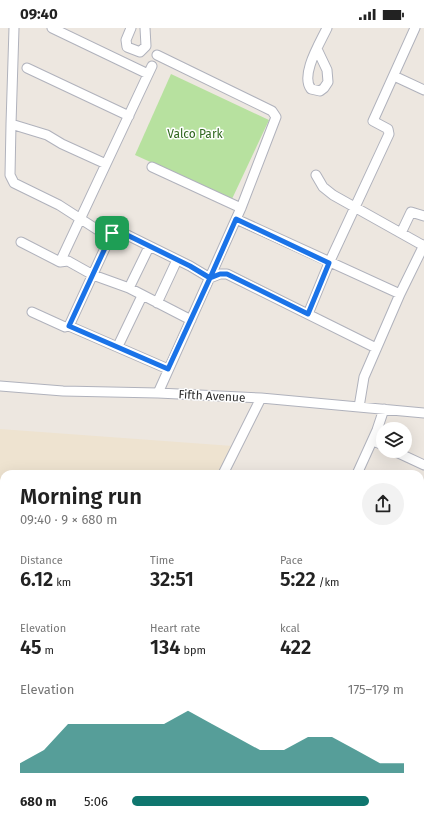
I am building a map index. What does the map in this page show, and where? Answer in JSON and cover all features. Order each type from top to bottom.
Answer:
[{"type":"street","points":[[14,28],[10,175],[12,181],[59,205],[104,234],[119,231],[210,278]]},
{"type":"street","points":[[52,28],[150,70],[60,262]]},
{"type":"street","points":[[131,28],[126,40],[127,47],[140,52],[146,46],[145,28]]},
{"type":"street","points":[[317,49],[327,28]]},
{"type":"street","points":[[308,314],[329,263],[389,132],[388,129],[373,121],[415,28]]},
{"type":"street","points":[[157,55],[275,114],[276,120],[241,208],[158,393]]},
{"type":"street","points":[[27,68],[128,116]]},
{"type":"street","points":[[394,76],[424,90]]},
{"type":"street","points":[[11,124],[46,135],[69,148],[106,164]]},
{"type":"street","points":[[152,167],[241,208]]},
{"type":"street","points":[[316,175],[323,187],[355,208],[424,245],[376,348],[362,384],[359,407]]},
{"type":"street","points":[[401,233],[411,212],[424,216]]},
{"type":"street","points":[[236,219],[329,263],[400,294]]},
{"type":"street","points":[[69,326],[112,233]]},
{"type":"street","points":[[20,242],[60,262],[68,261],[93,275],[129,288],[191,320]]},
{"type":"street","points":[[129,288],[149,247]]},
{"type":"street","points":[[157,303],[177,260]]},
{"type":"street","points":[[210,278],[220,274],[227,274],[376,348]]},
{"type":"street","points":[[118,346],[142,296]]},
{"type":"street","points":[[32,312],[65,327],[69,326],[118,346],[168,369]]},
{"type":"street","name":"Fifth Avenue","points":[[0,386],[63,391],[158,393],[261,398],[424,413]]},
{"type":"street","points":[[225,470],[261,398]]},
{"type":"street","points":[[359,470],[373,440],[384,409]]},
{"type":"street","points":[[409,458],[424,465]]},
{"type":"shaded area","points":[[0,429],[233,446],[221,470],[0,470]]},
{"type":"green space","name":"Valco Park","points":[[171,74],[269,120],[232,199],[135,155]]},
{"type":"route","points":[[112,233],[69,326],[168,369],[210,278],[224,273],[227,274],[308,314],[329,263],[236,219],[210,278],[190,266],[119,231],[112,233]]}]
